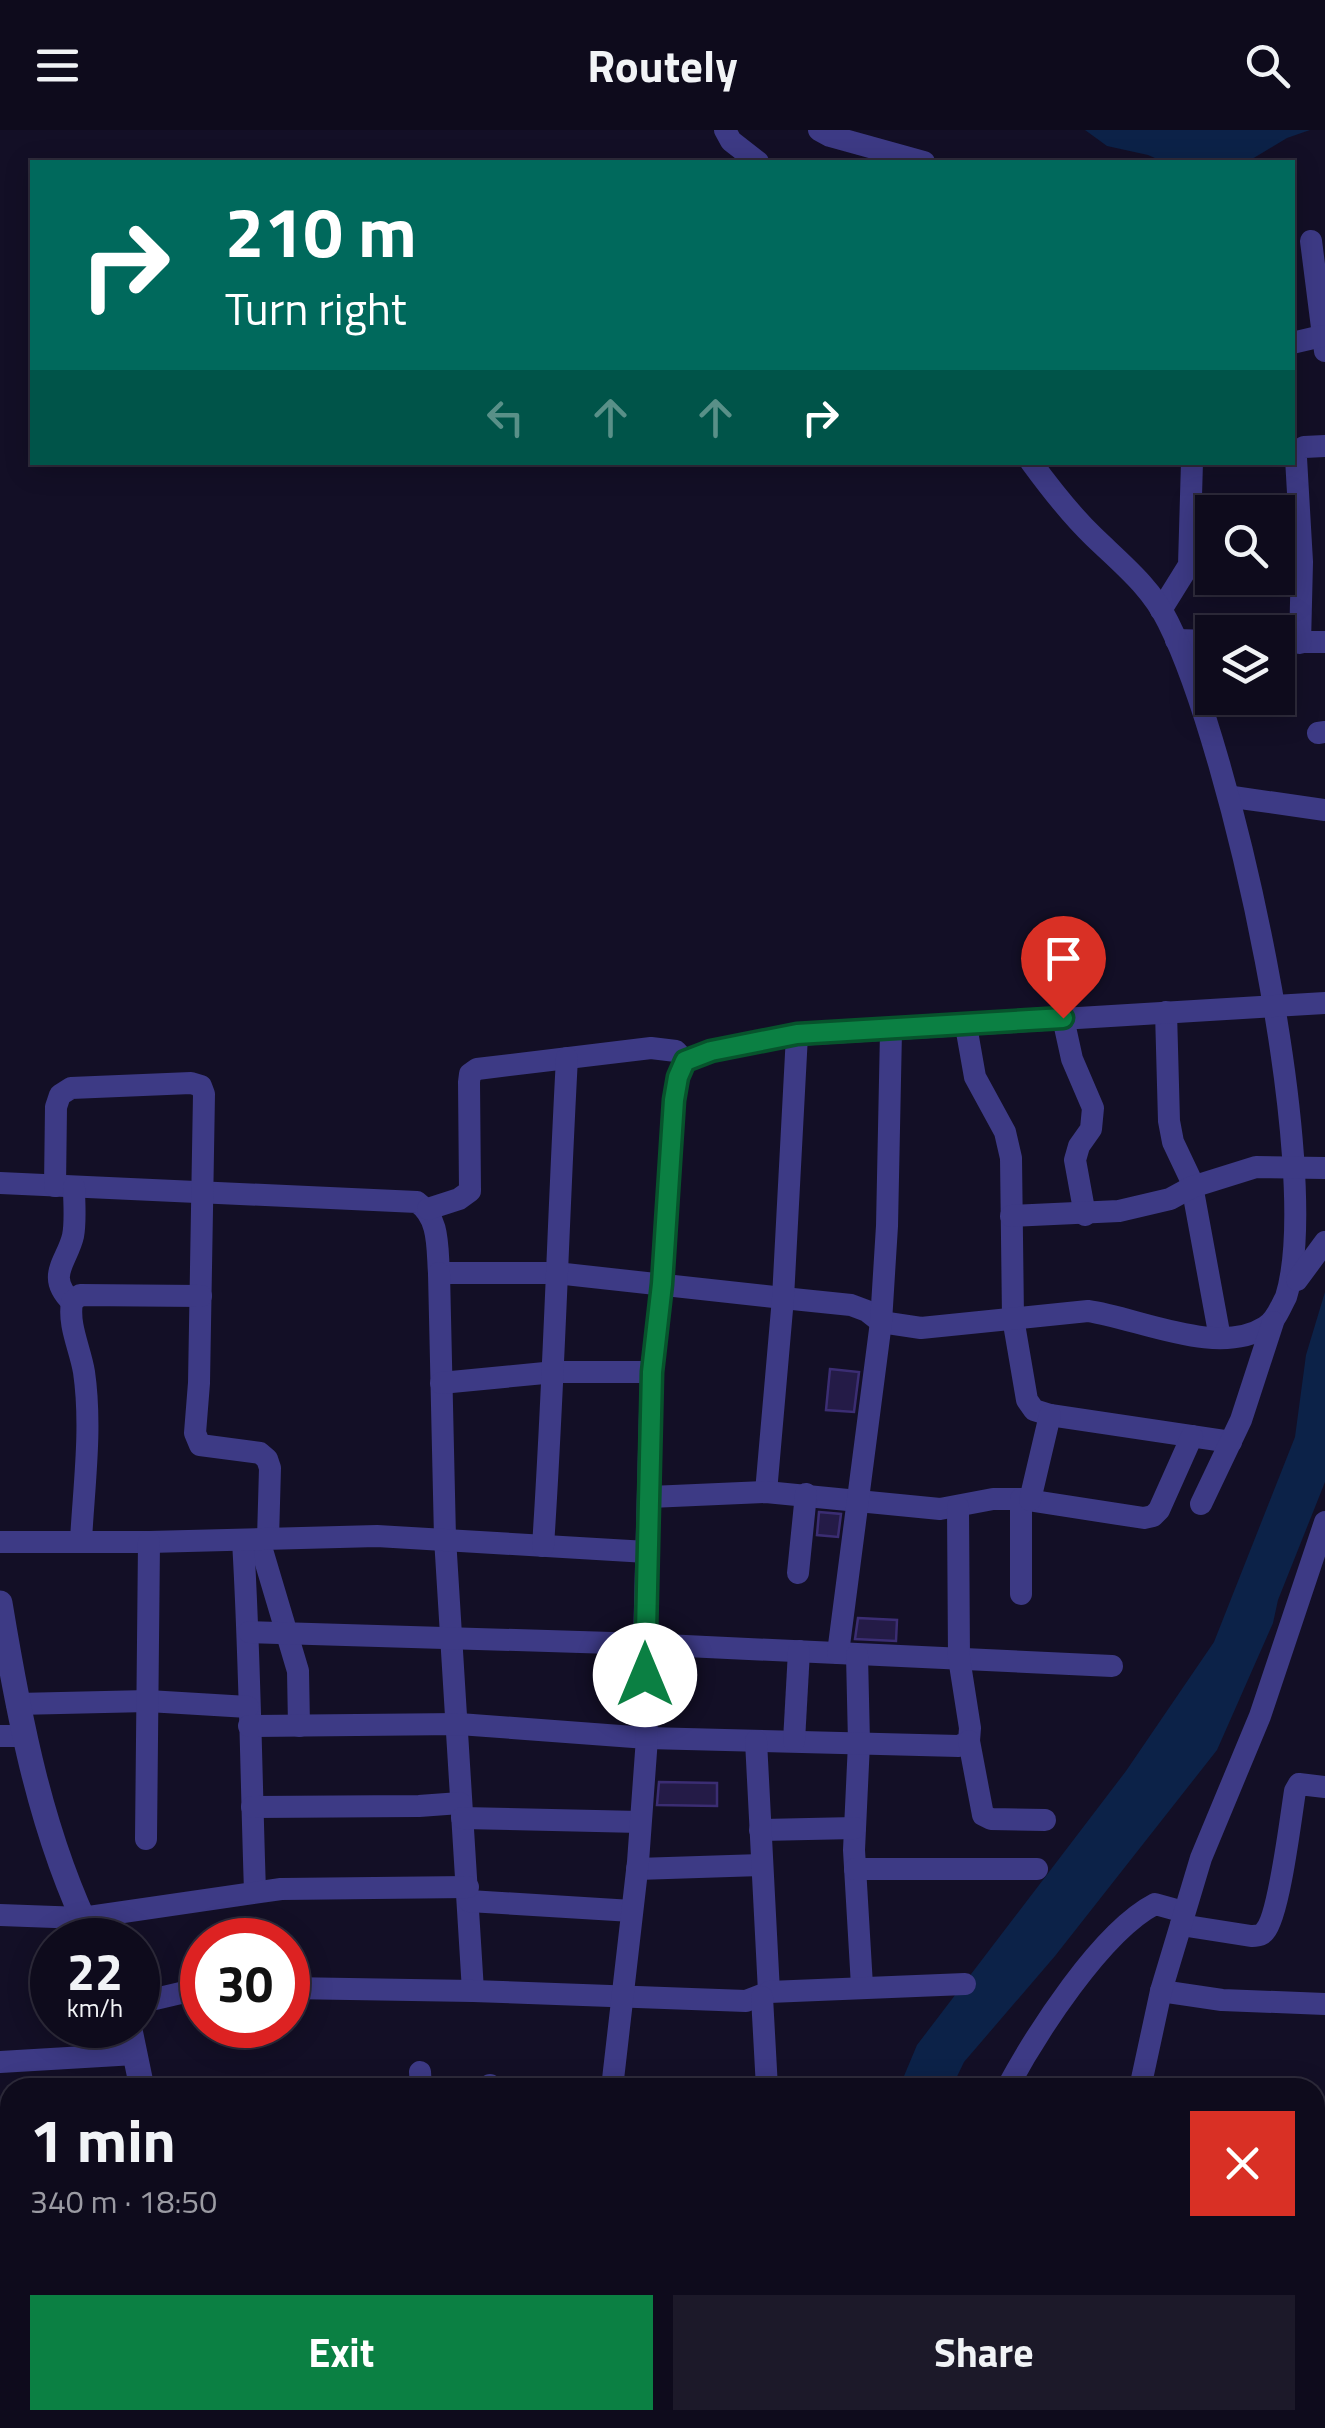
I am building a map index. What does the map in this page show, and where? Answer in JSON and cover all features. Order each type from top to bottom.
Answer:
[{"type":"street","points":[[725,130],[756,160]]},
{"type":"street","points":[[818,130],[917,160]]},
{"type":"street","points":[[1295,343],[1324,343],[1309,240]]},
{"type":"street","points":[[1293,615],[1302,562],[1297,451],[1325,446]]},
{"type":"street","points":[[1033,465],[1091,534],[1152,593],[1176,640],[1233,797],[1286,1006],[1315,1167],[1303,1242],[1290,1288]]},
{"type":"street","points":[[1161,610],[1189,566],[1192,465]]},
{"type":"street","points":[[1176,640],[1195,641]]},
{"type":"street","points":[[1295,643],[1325,642]]},
{"type":"street","points":[[1233,797],[1325,810]]},
{"type":"street","points":[[613,2078],[637,1869],[647,1738],[644,1644],[652,1372],[674,1100],[685,1061],[711,1051],[797,1034],[1325,1004]]},
{"type":"street","points":[[1166,1012],[1168,1121],[1172,1142],[1192,1187],[1220,1338]]},
{"type":"street","points":[[1063,1018],[1072,1059],[1093,1108],[1090,1130],[1075,1160],[1086,1215]]},
{"type":"street","points":[[966,1026],[976,1077],[1005,1132],[1011,1158],[1013,1318],[1027,1400],[1034,1410],[1050,1416],[1231,1442]]},
{"type":"street","points":[[862,1986],[855,1869],[859,1743],[847,1654],[881,1322],[887,1226],[890,1031]]},
{"type":"street","points":[[766,1492],[783,1298],[797,1034]]},
{"type":"street","points":[[428,1209],[458,1200],[470,1191],[470,1074],[477,1069],[664,1048],[676,1051],[685,1061]]},
{"type":"street","points":[[543,1546],[555,1372],[556,1273],[568,1058]]},
{"type":"street","points":[[81,1540],[84,1370],[72,1327],[72,1302],[59,1283],[60,1268],[73,1234],[56,1107],[60,1095],[71,1088],[191,1083],[201,1086],[204,1094],[196,1440],[200,1445],[260,1452],[270,1468],[257,1540],[249,1632],[255,1891]]},
{"type":"street","points":[[1011,1216],[1086,1215],[1146,1206],[1256,1167],[1315,1167]]},
{"type":"street","points":[[0,1183],[418,1202],[428,1209],[434,1223],[439,1273],[445,1538],[473,1990]]},
{"type":"street","points":[[1201,1504],[1231,1442],[1273,1322],[1290,1288],[1325,1242]]},
{"type":"street","points":[[439,1273],[556,1273],[662,1284],[851,1306],[867,1311],[881,1322],[934,1328],[1088,1311],[1186,1335],[1220,1338],[1254,1333],[1273,1322]]},
{"type":"street","points":[[72,1302],[80,1296],[201,1296]]},
{"type":"street","points":[[441,1383],[555,1372],[652,1372]]},
{"type":"street","points":[[1021,1594],[1026,1500],[1050,1416]]},
{"type":"street","points":[[650,1497],[766,1492],[940,1509],[993,1499],[1026,1500],[1144,1518],[1159,1510],[1192,1436]]},
{"type":"street","points":[[798,1574],[806,1494]]},
{"type":"street","points":[[958,1507],[959,1658],[983,1815],[991,1819],[1045,1820]]},
{"type":"street","points":[[1142,2078],[1160,1991],[1200,1858],[1260,1716],[1325,1522]]},
{"type":"street","points":[[0,1542],[445,1538],[647,1552]]},
{"type":"street","points":[[257,1540],[288,1633],[300,1688],[299,1726]]},
{"type":"street","points":[[146,1839],[149,1542]]},
{"type":"street","points":[[0,1603],[17,1704],[13,1736],[30,1762],[71,1896],[82,1918]]},
{"type":"street","points":[[249,1632],[644,1644],[1112,1666]]},
{"type":"street","points":[[794,1742],[799,1652]]},
{"type":"street","points":[[17,1704],[148,1701],[299,1726],[459,1724],[647,1738],[960,1746],[969,1740]]},
{"type":"street","points":[[756,1741],[767,2078]]},
{"type":"street","points":[[1013,2078],[1094,1958],[1156,1904],[1182,1918],[1251,1936],[1268,1929],[1295,1791],[1298,1784],[1325,1787]]},
{"type":"street","points":[[252,1807],[419,1806],[640,1822]]},
{"type":"street","points":[[760,1830],[855,1828]]},
{"type":"street","points":[[637,1869],[761,1865]]},
{"type":"street","points":[[855,1869],[1036,1869]]},
{"type":"street","points":[[136,1918],[255,1891],[468,1894],[632,1911]]},
{"type":"street","points":[[0,1915],[30,1920]]},
{"type":"street","points":[[310,1988],[473,1990],[746,2001],[765,1995],[862,1986],[966,1984]]},
{"type":"street","points":[[1160,1991],[1222,2000],[1325,2004]]},
{"type":"street","points":[[134,2048],[140,2078]]},
{"type":"street","points":[[0,2062],[135,2054]]},
{"type":"water","points":[[1085,130],[1310,130],[1287,138],[1250,160],[1159,160],[1107,146]]},
{"type":"water","points":[[1325,1292],[1325,1482],[1278,1600],[1273,1623],[1217,1750],[1055,1956],[964,2062],[956,2078],[903,2078],[917,2045],[1126,1771],[1214,1642],[1295,1437],[1306,1355]]},
{"type":"building","points":[[830,1369],[859,1372],[854,1412],[826,1410]]},
{"type":"building","points":[[819,1512],[841,1514],[838,1537],[817,1535]]},
{"type":"building","points":[[858,1618],[897,1620],[896,1641],[855,1639]]},
{"type":"building","points":[[659,1782],[717,1783],[717,1806],[657,1805]]},
{"type":"route","points":[[645,1675],[652,1372],[674,1100],[685,1061],[711,1051],[797,1034],[1063,1018]]}]
